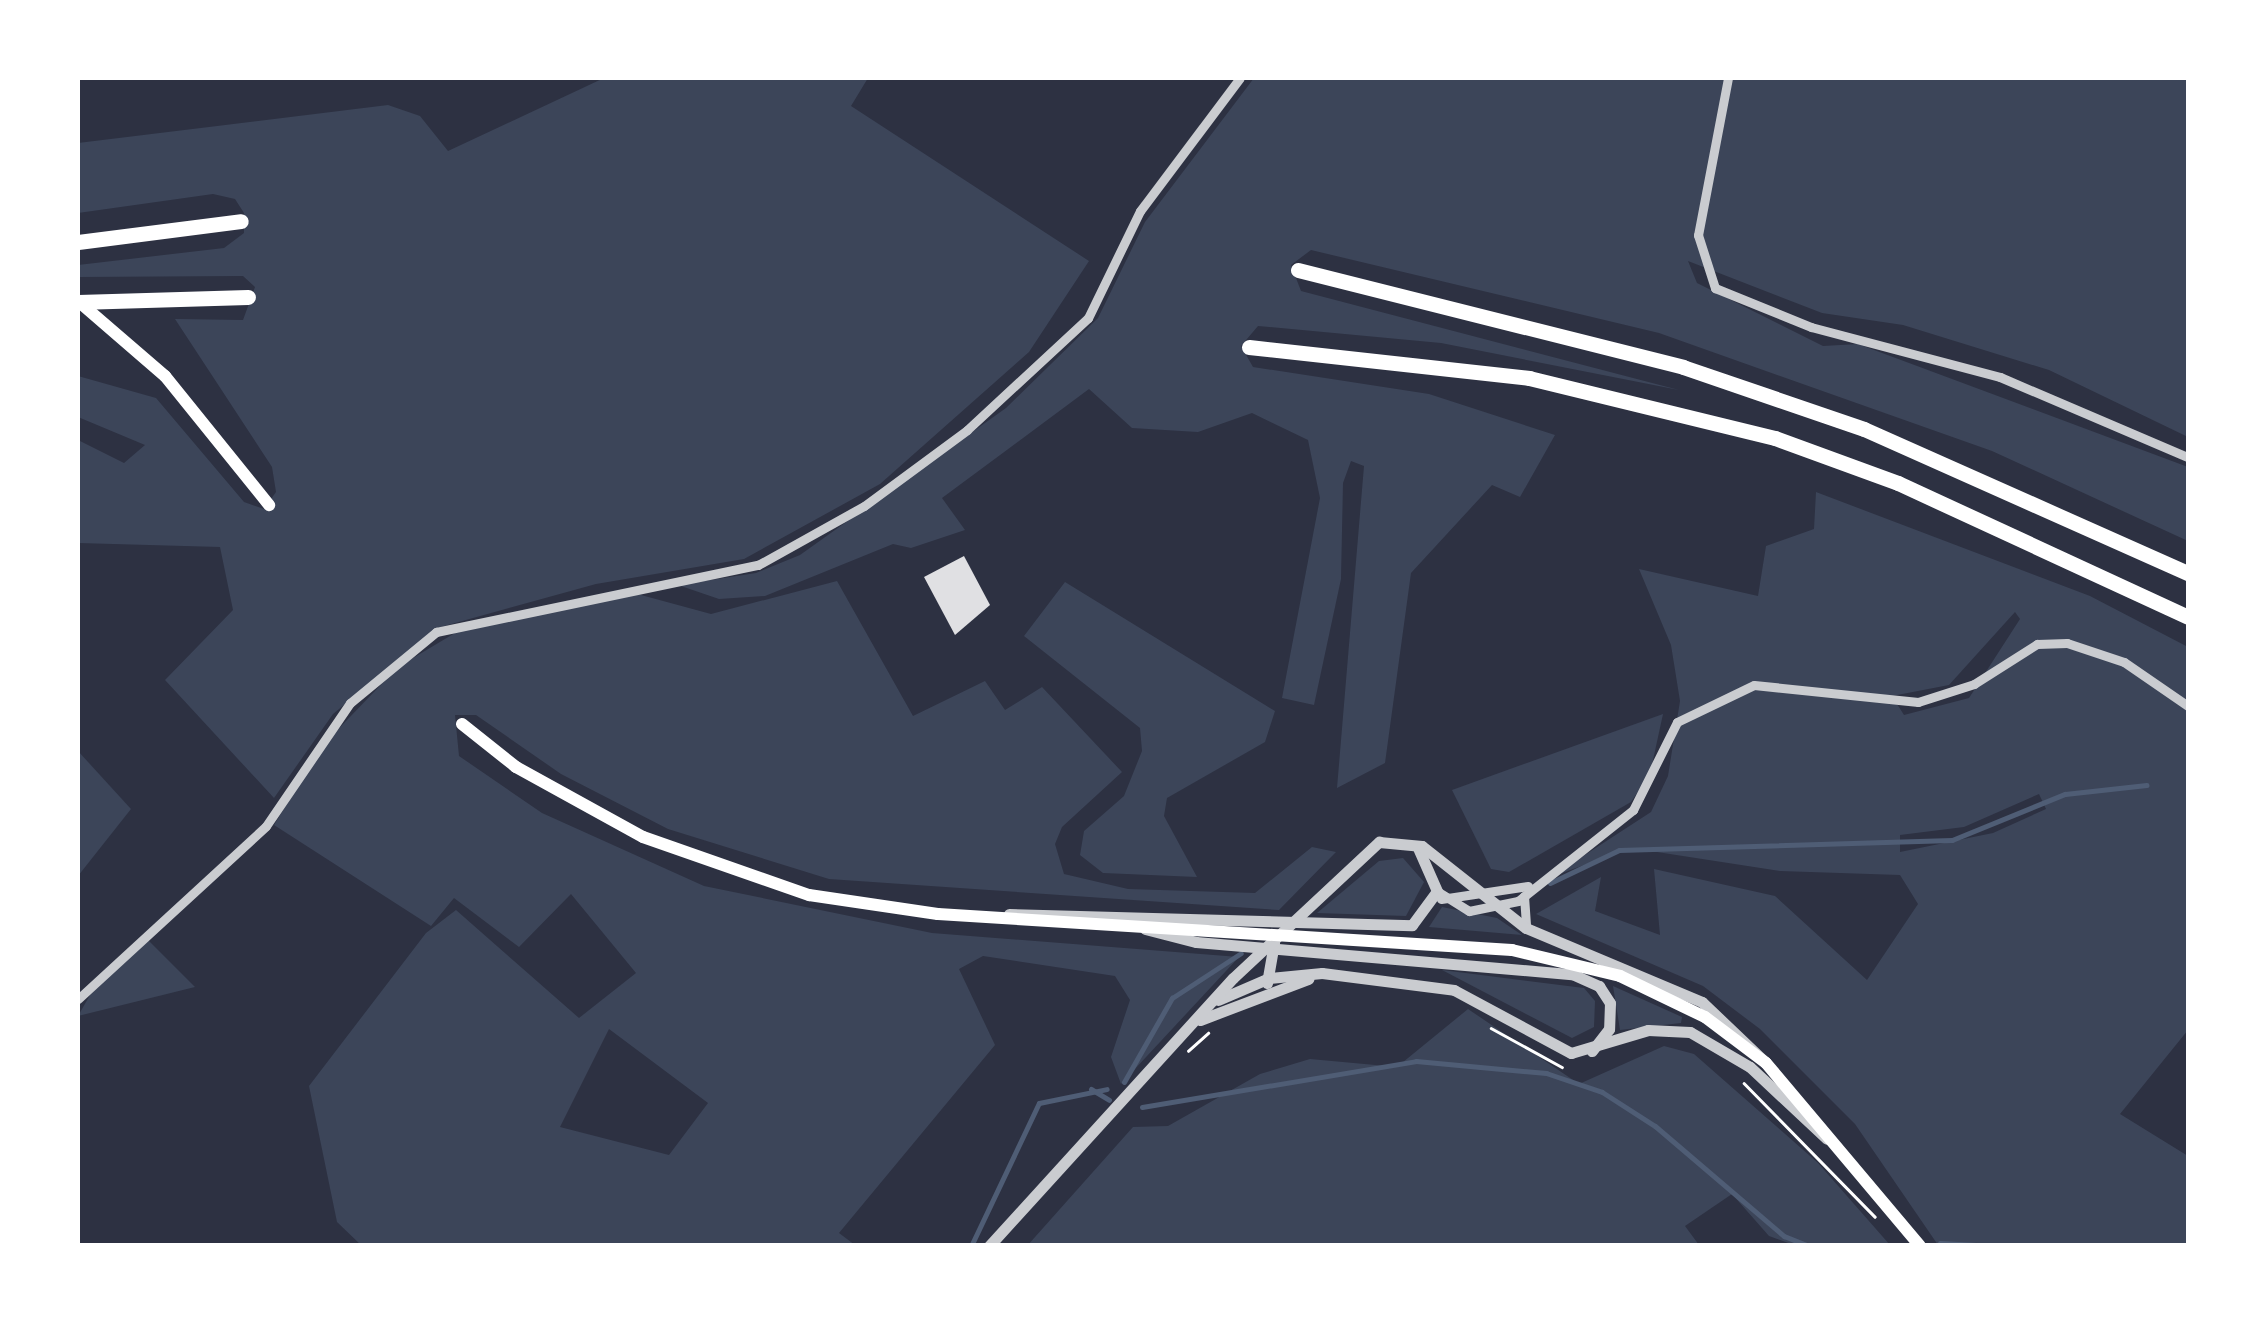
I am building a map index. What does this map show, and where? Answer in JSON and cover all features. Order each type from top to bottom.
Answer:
[{"type":"highway","points":[[78,242],[241,222]]},
{"type":"highway","points":[[1298,270],[1683,367],[1864,429],[2188,573]]},
{"type":"highway","points":[[78,302],[248,298]]},
{"type":"highway","points":[[1249,346],[1529,378],[1775,438],[1898,483],[2188,618]]},
{"type":"main road","points":[[78,302],[165,376],[269,505]]},
{"type":"main road","points":[[462,724],[569,798],[696,859],[809,894],[979,917],[1136,927],[1257,925],[1308,929],[1512,950],[1584,965],[1670,998],[1766,1063],[1844,1148],[1920,1246]]},
{"type":"street","points":[[78,1000],[266,826],[350,703],[436,632],[656,583],[758,565],[796,548],[967,430],[1088,318],[1140,210],[1240,78]]},
{"type":"street","points":[[1728,78],[1698,235],[1705,276],[1731,298],[2000,377],[2188,457]]},
{"type":"street","points":[[1410,842],[1438,897],[1469,911],[1500,910],[1632,810],[1677,722],[1754,685],[1918,702],[1974,684],[2037,644],[2067,643],[2124,662],[2188,706]]},
{"type":"street","points":[[989,1246],[1209,1005],[1366,848],[1410,842],[1526,928],[1702,1002],[1766,1063]]},
{"type":"street","points":[[1308,929],[1412,924],[1438,897],[1477,890],[1528,890]]},
{"type":"street","points":[[1526,928],[1528,890]]},
{"type":"street","points":[[979,917],[1257,925]]},
{"type":"street","points":[[1136,927],[1244,945],[1572,974],[1599,986],[1610,1003],[1609,1029],[1592,1051]]},
{"type":"street","points":[[1263,984],[1270,953],[1282,931]]},
{"type":"street","points":[[1270,953],[1291,974]]},
{"type":"street","points":[[1250,962],[1263,984]]},
{"type":"street","points":[[1209,1005],[1291,974],[1341,975],[1454,990],[1560,1050],[1592,1051],[1648,1030],[1704,1035],[1844,1148]]},
{"type":"street","points":[[1189,1028],[1263,984],[1341,975]]},
{"type":"path","points":[[1484,1023],[1569,1067]]},
{"type":"path","points":[[1174,1065],[1212,1030]]},
{"type":"path","points":[[1736,1074],[1888,1232]]},
{"type":"shaded area","points":[[604,78],[868,78],[851,106],[1089,261],[1029,352],[880,484],[744,559],[596,584],[437,628],[333,714],[274,798],[165,680],[233,610],[220,547],[78,543],[78,440],[124,463],[145,445],[78,417],[78,376],[156,398],[244,502],[264,509],[276,492],[272,467],[175,319],[243,320],[255,287],[243,276],[78,277],[78,265],[224,248],[244,233],[244,213],[235,199],[213,194],[78,213],[78,143],[388,105],[420,116],[448,151]]},
{"type":"shaded area","points":[[1254,78],[2188,78],[2188,437],[2049,370],[1903,325],[1822,313],[1688,261],[1697,283],[1823,346],[1858,344],[2188,467],[2188,541],[1992,451],[1659,333],[1311,250],[1291,265],[1301,291],[1679,390],[1441,343],[1258,326],[1241,346],[1253,367],[1429,394],[1555,435],[1520,497],[1492,485],[1411,573],[1385,763],[1337,788],[1364,466],[1351,461],[1343,483],[1341,579],[1314,705],[1282,698],[1320,498],[1308,440],[1252,413],[1198,432],[1132,428],[1089,389],[942,498],[965,530],[911,548],[893,544],[765,596],[719,599],[678,585],[756,573],[800,555],[1006,408],[1098,318],[1145,222]]},
{"type":"shaded area","points":[[1816,492],[2090,596],[2188,647],[2188,1030],[2120,1114],[2188,1156],[2188,1245],[1938,1245],[1855,1124],[1760,1029],[1703,986],[1536,914],[1601,877],[1595,911],[1660,935],[1654,869],[1775,896],[1867,980],[1918,904],[1900,875],[1780,871],[1631,848],[1551,877],[1651,812],[1668,776],[1680,701],[1671,645],[1639,569],[1758,596],[1766,546],[1814,529]],"holes":[[[2015,612],[2020,619],[1969,698],[1904,715],[1892,696],[1949,685]],[[2039,794],[2046,809],[1993,833],[1900,852],[1900,835],[1964,827]]]},
{"type":"shaded area","points":[[837,581],[913,716],[985,681],[1005,710],[1042,687],[1122,772],[1062,827],[1055,844],[1064,874],[1128,889],[1255,893],[1312,847],[1336,852],[1279,910],[829,879],[668,829],[561,774],[476,715],[455,715],[459,756],[542,813],[704,886],[932,933],[1239,957],[1121,1084],[1111,1057],[1130,1000],[1115,976],[983,956],[959,969],[995,1045],[839,1233],[855,1245],[362,1246],[337,1222],[309,1086],[426,933],[456,910],[579,1018],[636,973],[571,894],[519,947],[454,898],[431,926],[274,825],[322,746],[398,667],[460,630],[630,592],[711,614]],"holes":[[[609,1029],[708,1103],[669,1155],[560,1127]]]},
{"type":"shaded area","points":[[1065,582],[1275,711],[1265,742],[1167,798],[1164,816],[1197,877],[1103,873],[1080,855],[1084,831],[1124,796],[1142,751],[1140,728],[1024,636]]},
{"type":"shaded area","points":[[1663,714],[1650,774],[1631,802],[1509,872],[1491,869],[1452,790]]},
{"type":"shaded area","points":[[78,751],[131,809],[78,876]]},
{"type":"shaded area","points":[[1403,858],[1424,882],[1406,916],[1317,913],[1379,861]]},
{"type":"shaded area","points":[[1442,907],[1497,918],[1522,935],[1429,927]]},
{"type":"shaded area","points":[[147,939],[195,987],[78,1016],[90,995]]},
{"type":"shaded area","points":[[1442,970],[1584,988],[1595,1001],[1594,1027],[1572,1038]]},
{"type":"shaded area","points":[[1613,986],[1682,1017],[1681,1023],[1620,1030]]},
{"type":"shaded area","points":[[1468,1009],[1579,1084],[1664,1046],[1694,1054],[1818,1163],[1890,1245],[1794,1245],[1769,1236],[1732,1194],[1685,1226],[1699,1245],[1027,1246],[1133,1127],[1168,1126],[1260,1074],[1310,1059],[1397,1067]]},
{"type":"building","points":[[964,556],[990,605],[955,635],[924,577]]},
{"type":"waterway","points":[[1550,883],[1619,850],[1952,840],[2065,794],[2147,785]]},
{"type":"waterway","points":[[1124,1082],[1172,998],[1241,953]]},
{"type":"waterway","points":[[1142,1107],[1416,1061],[1546,1073],[1602,1092],[1655,1126],[1784,1236],[1809,1246]]},
{"type":"waterway","points":[[1091,1089],[1109,1100]]},
{"type":"waterway","points":[[971,1246],[1039,1103],[1107,1089]]},
{"type":"waterway","points":[[1940,1243],[1994,1246]]}]
